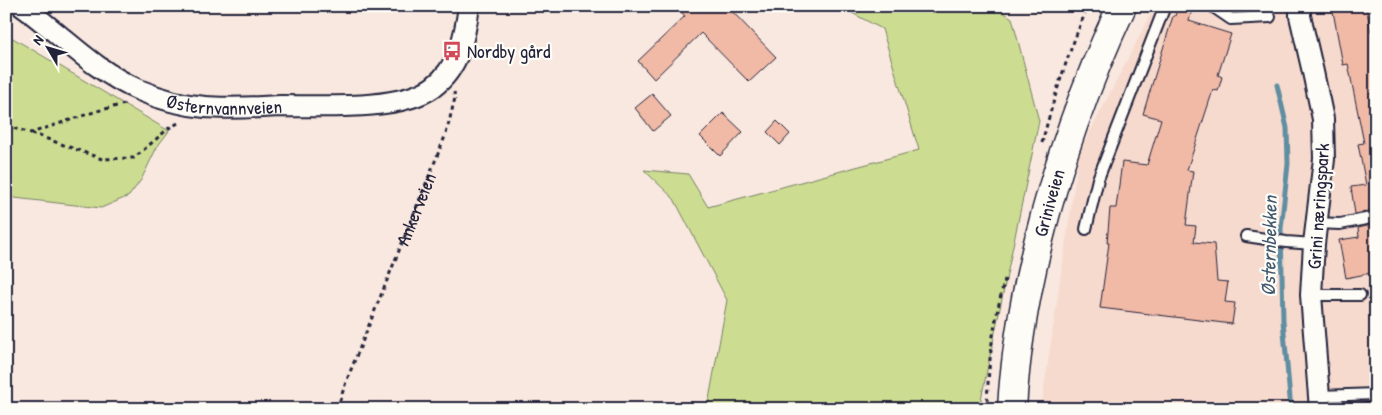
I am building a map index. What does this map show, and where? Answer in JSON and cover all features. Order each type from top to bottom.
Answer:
[{"type":"main road","name":"Griniveien","points":[[1012,409],[1022,318],[1046,212],[1067,140],[1082,98],[1122,6]]},
{"type":"street","name":"Østernvannveien","points":[[22,6],[96,66],[128,86],[155,97],[177,103],[206,107],[352,105],[396,102],[416,96],[432,88],[447,73]]},
{"type":"street","points":[[447,73],[460,51],[469,6]]},
{"type":"street","name":"Grini næringspark","points":[[1300,6],[1300,16],[1323,118],[1324,159],[1316,223],[1311,295],[1319,402]]},
{"type":"lane","points":[[1086,229],[1098,179],[1165,6]]},
{"type":"lane","points":[[1212,6],[1231,19],[1270,17]]},
{"type":"lane","points":[[1316,223],[1340,224],[1376,217]]},
{"type":"lane","points":[[1246,236],[1266,240],[1314,244]]},
{"type":"lane","points":[[1311,295],[1360,295]]},
{"type":"lane","points":[[1319,402],[1376,394]]},
{"type":"path","name":"Ankerveien","points":[[337,409],[346,382],[446,134],[455,98],[453,86],[447,73]]},
{"type":"path","points":[[30,133],[97,111],[155,97]]},
{"type":"path","points":[[6,126],[102,159],[134,158],[169,128],[206,107]]},
{"type":"shaded area","points":[[1155,6],[1376,6],[1376,409],[1041,409],[1079,153]]},
{"type":"green space","points":[[839,6],[994,6],[1012,18],[1039,121],[979,409],[701,409],[708,405],[727,300],[674,199],[644,170],[688,174],[708,207],[919,150],[882,29]]},
{"type":"green space","points":[[6,34],[169,131],[157,147],[141,180],[129,196],[101,208],[6,197]]},
{"type":"building","points":[[675,6],[727,6],[776,57],[749,82],[701,33],[654,79],[638,61],[685,16]]},
{"type":"building","points":[[1178,6],[1193,6],[1189,21],[1231,34],[1218,75],[1222,77],[1218,91],[1213,90],[1187,170],[1193,171],[1186,225],[1196,226],[1194,242],[1214,244],[1217,281],[1228,282],[1225,302],[1235,303],[1232,324],[1100,308],[1109,243],[1107,243],[1110,208],[1116,208],[1122,162],[1147,165],[1161,119],[1143,114],[1173,16],[1175,16]]},
{"type":"building","points":[[1332,6],[1366,6],[1371,32],[1376,31],[1376,210],[1355,214],[1351,187],[1366,185],[1358,144],[1364,143],[1348,64],[1343,65]]},
{"type":"building","points":[[652,94],[671,116],[653,131],[635,108]]},
{"type":"building","points":[[723,113],[743,132],[720,156],[700,136]]},
{"type":"building","points":[[777,121],[790,134],[780,145],[767,132]]},
{"type":"building","points":[[1376,224],[1376,272],[1346,278],[1339,240],[1359,237],[1358,228]]},
{"type":"waterway","name":"Østernbekken","points":[[1277,85],[1287,128],[1288,164],[1281,229],[1283,321],[1291,409]]},
{"type":"place","name":"Nordby gård","points":[[452,51]]}]
